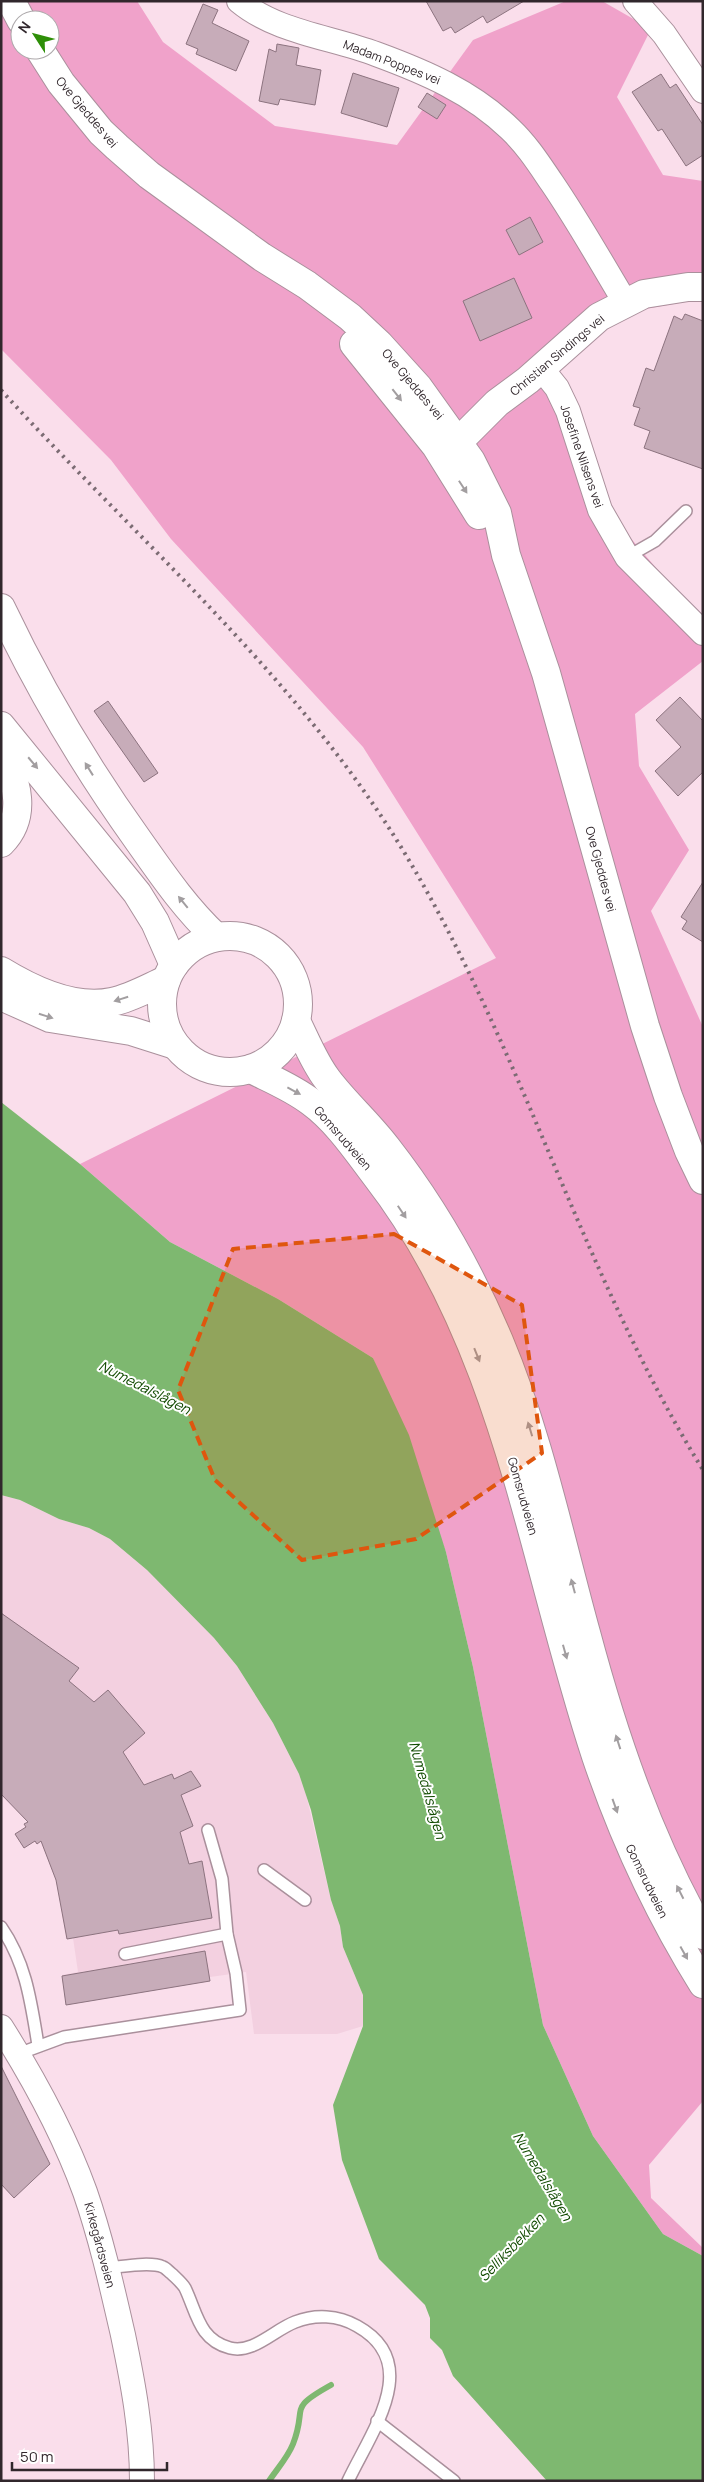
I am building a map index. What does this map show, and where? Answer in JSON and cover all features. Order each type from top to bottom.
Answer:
[{"type":"main road","name":"Ove Gjeddes vei","points":[[46,60],[61,83],[101,132],[149,175],[262,257],[344,333],[382,376],[447,438],[506,556],[546,673],[651,1043],[682,1132],[703,1180]]},
{"type":"main road","name":"Christian Sindings vei","points":[[447,438],[542,368],[599,318],[625,302],[644,294],[662,290],[703,288]]},
{"type":"main road","points":[[1,608],[48,701],[100,786],[182,902],[216,937]]},
{"type":"main road","points":[[1,726],[137,893],[155,922],[170,972],[162,997],[162,1012],[167,1030],[175,1045],[194,1062],[210,1069],[227,1072],[251,1069],[266,1062],[280,1051],[290,1036],[296,1021],[298,1003],[296,986],[289,970],[278,956],[265,946],[250,939],[233,936],[216,937],[192,947],[170,972],[126,999],[100,1004],[57,997],[25,984],[1,971]]},
{"type":"main road","points":[[1,753],[11,770],[18,800],[17,817],[10,834],[1,843]]},
{"type":"main road","points":[[1,996],[50,1018],[122,1030],[175,1045]]},
{"type":"main road","name":"Gomsrudveien","points":[[296,1021],[327,1079],[388,1148],[427,1203],[455,1248],[488,1315],[529,1425],[587,1636],[626,1764],[652,1834],[703,1935]]},
{"type":"main road","name":"Gomsrudveien","points":[[251,1069],[300,1094],[330,1119],[389,1194],[427,1252],[450,1295],[477,1354],[503,1427],[596,1758],[627,1840],[650,1890],[703,1984]]},
{"type":"street","name":"Madam Poppes vei","points":[[239,1],[250,10],[276,23],[353,45],[423,71],[481,105],[510,128],[528,147],[570,209],[625,302]]},
{"type":"street","points":[[635,1],[664,34],[703,91]]},
{"type":"street","name":"Josefine Nilsens vei","points":[[542,368],[557,388],[568,411],[600,510],[627,557],[703,633]]},
{"type":"street","name":"Kirkegårdsveien","points":[[2,2028],[28,2049],[45,2102],[85,2192],[107,2268],[132,2376],[140,2440],[142,2481]]},
{"type":"lane","points":[[627,557],[655,541],[686,510]]},
{"type":"lane","points":[[1,1927],[12,1943],[25,1974],[28,2049],[64,2037],[240,2010],[236,1973],[227,1934],[222,1879],[208,1830]]},
{"type":"lane","points":[[264,1870],[305,1900]]},
{"type":"lane","points":[[125,1954],[227,1934]]},
{"type":"lane","points":[[107,2268],[142,2265],[163,2267],[184,2286],[197,2320],[211,2340],[230,2348],[245,2349],[296,2322],[318,2317],[338,2318],[362,2328],[374,2336],[385,2351],[392,2377],[390,2389],[378,2421],[348,2481]]},
{"type":"lane","points":[[378,2421],[454,2481]]},
{"type":"highlighted area","points":[[394,1234],[522,1305],[542,1453],[416,1539],[302,1560],[215,1480],[178,1390],[233,1249]]},
{"type":"shaded area","points":[[1,1],[137,1],[163,42],[275,126],[397,145],[473,40],[566,1],[602,1],[651,29],[617,97],[663,175],[703,181],[703,302],[685,302],[622,313],[545,372],[616,521],[703,623],[703,661],[635,714],[639,766],[689,850],[651,911],[703,1027],[703,2101],[649,2165],[651,2198],[703,2248],[703,2256],[663,2234],[593,2136],[543,2025],[473,1667],[446,1552],[373,1358],[278,1299],[170,1242],[80,1164],[496,958],[363,747],[171,539],[111,460],[1,349]]},
{"type":"shaded area","points":[[1,1495],[20,1500],[59,1519],[89,1528],[110,1539],[147,1570],[214,1638],[237,1666],[273,1723],[305,1790],[331,1900],[340,1926],[343,1947],[363,1995],[363,2026],[337,2034],[254,2034],[246,1972],[210,1977],[210,1981],[66,2005],[62,1975],[78,1972],[73,1938],[66,1939],[57,1882],[41,1842],[36,1844],[34,1841],[24,1848],[15,1834],[26,1827],[24,1824],[28,1821],[1,1794]]},
{"type":"water","name":"Numedalslågen","points":[[1,1102],[80,1164],[170,1242],[278,1299],[373,1358],[409,1435],[446,1552],[473,1667],[543,2025],[593,2136],[663,2234],[703,2256],[703,2481],[547,2481],[453,2376],[442,2350],[430,2338],[430,2318],[425,2305],[379,2259],[342,2160],[333,2105],[363,2026],[363,1995],[343,1947],[340,1926],[331,1900],[311,1810],[299,1774],[273,1723],[237,1666],[214,1638],[147,1570],[110,1539],[89,1528],[59,1519],[20,1500],[1,1495]]},
{"type":"building","points":[[426,1],[524,1],[487,23],[483,16],[455,33],[451,27],[443,31]]},
{"type":"building","points":[[203,4],[218,10],[212,23],[249,41],[236,71],[196,54],[198,49],[186,44]]},
{"type":"building","points":[[277,44],[299,48],[296,65],[321,70],[315,105],[280,99],[278,105],[259,101],[269,49],[276,52]]},
{"type":"building","points":[[353,73],[399,88],[387,127],[341,113]]},
{"type":"building","points":[[661,74],[670,88],[676,84],[703,125],[703,155],[686,166],[662,129],[658,131],[632,92]]},
{"type":"building","points":[[427,93],[446,105],[437,119],[418,107]]},
{"type":"building","points":[[530,217],[543,242],[519,255],[506,230]]},
{"type":"building","points":[[514,278],[532,318],[480,341],[463,301]]},
{"type":"building","points":[[685,314],[703,321],[703,469],[644,448],[650,431],[634,425],[640,408],[633,406],[646,368],[654,371],[674,316],[682,320]]},
{"type":"building","points":[[680,697],[703,721],[703,772],[678,796],[655,771],[681,747],[656,720]]},
{"type":"building","points":[[108,701],[158,773],[144,782],[94,711]]},
{"type":"building","points":[[703,882],[703,942],[682,929],[687,921],[681,917]]},
{"type":"building","points":[[1,1613],[79,1668],[69,1681],[94,1702],[108,1690],[145,1733],[123,1752],[144,1785],[172,1774],[174,1779],[191,1771],[201,1786],[181,1795],[193,1826],[180,1832],[189,1864],[202,1861],[212,1918],[119,1934],[118,1930],[67,1939],[56,1880],[41,1841],[37,1844],[35,1841],[24,1848],[15,1834],[26,1827],[24,1824],[28,1822],[1,1794]]},
{"type":"building","points":[[205,1951],[210,1981],[66,2005],[62,1976]]},
{"type":"building","points":[[1,2066],[50,2164],[14,2198],[1,2184]]},
{"type":"waterway","name":"Selliksbekken","points":[[269,2481],[291,2449],[303,2405],[308,2399],[331,2385]]},
{"type":"railway","points":[[1,390],[161,556],[266,669],[316,727],[362,788],[404,852],[446,927],[484,1004],[622,1319],[660,1396],[703,1470]]}]
